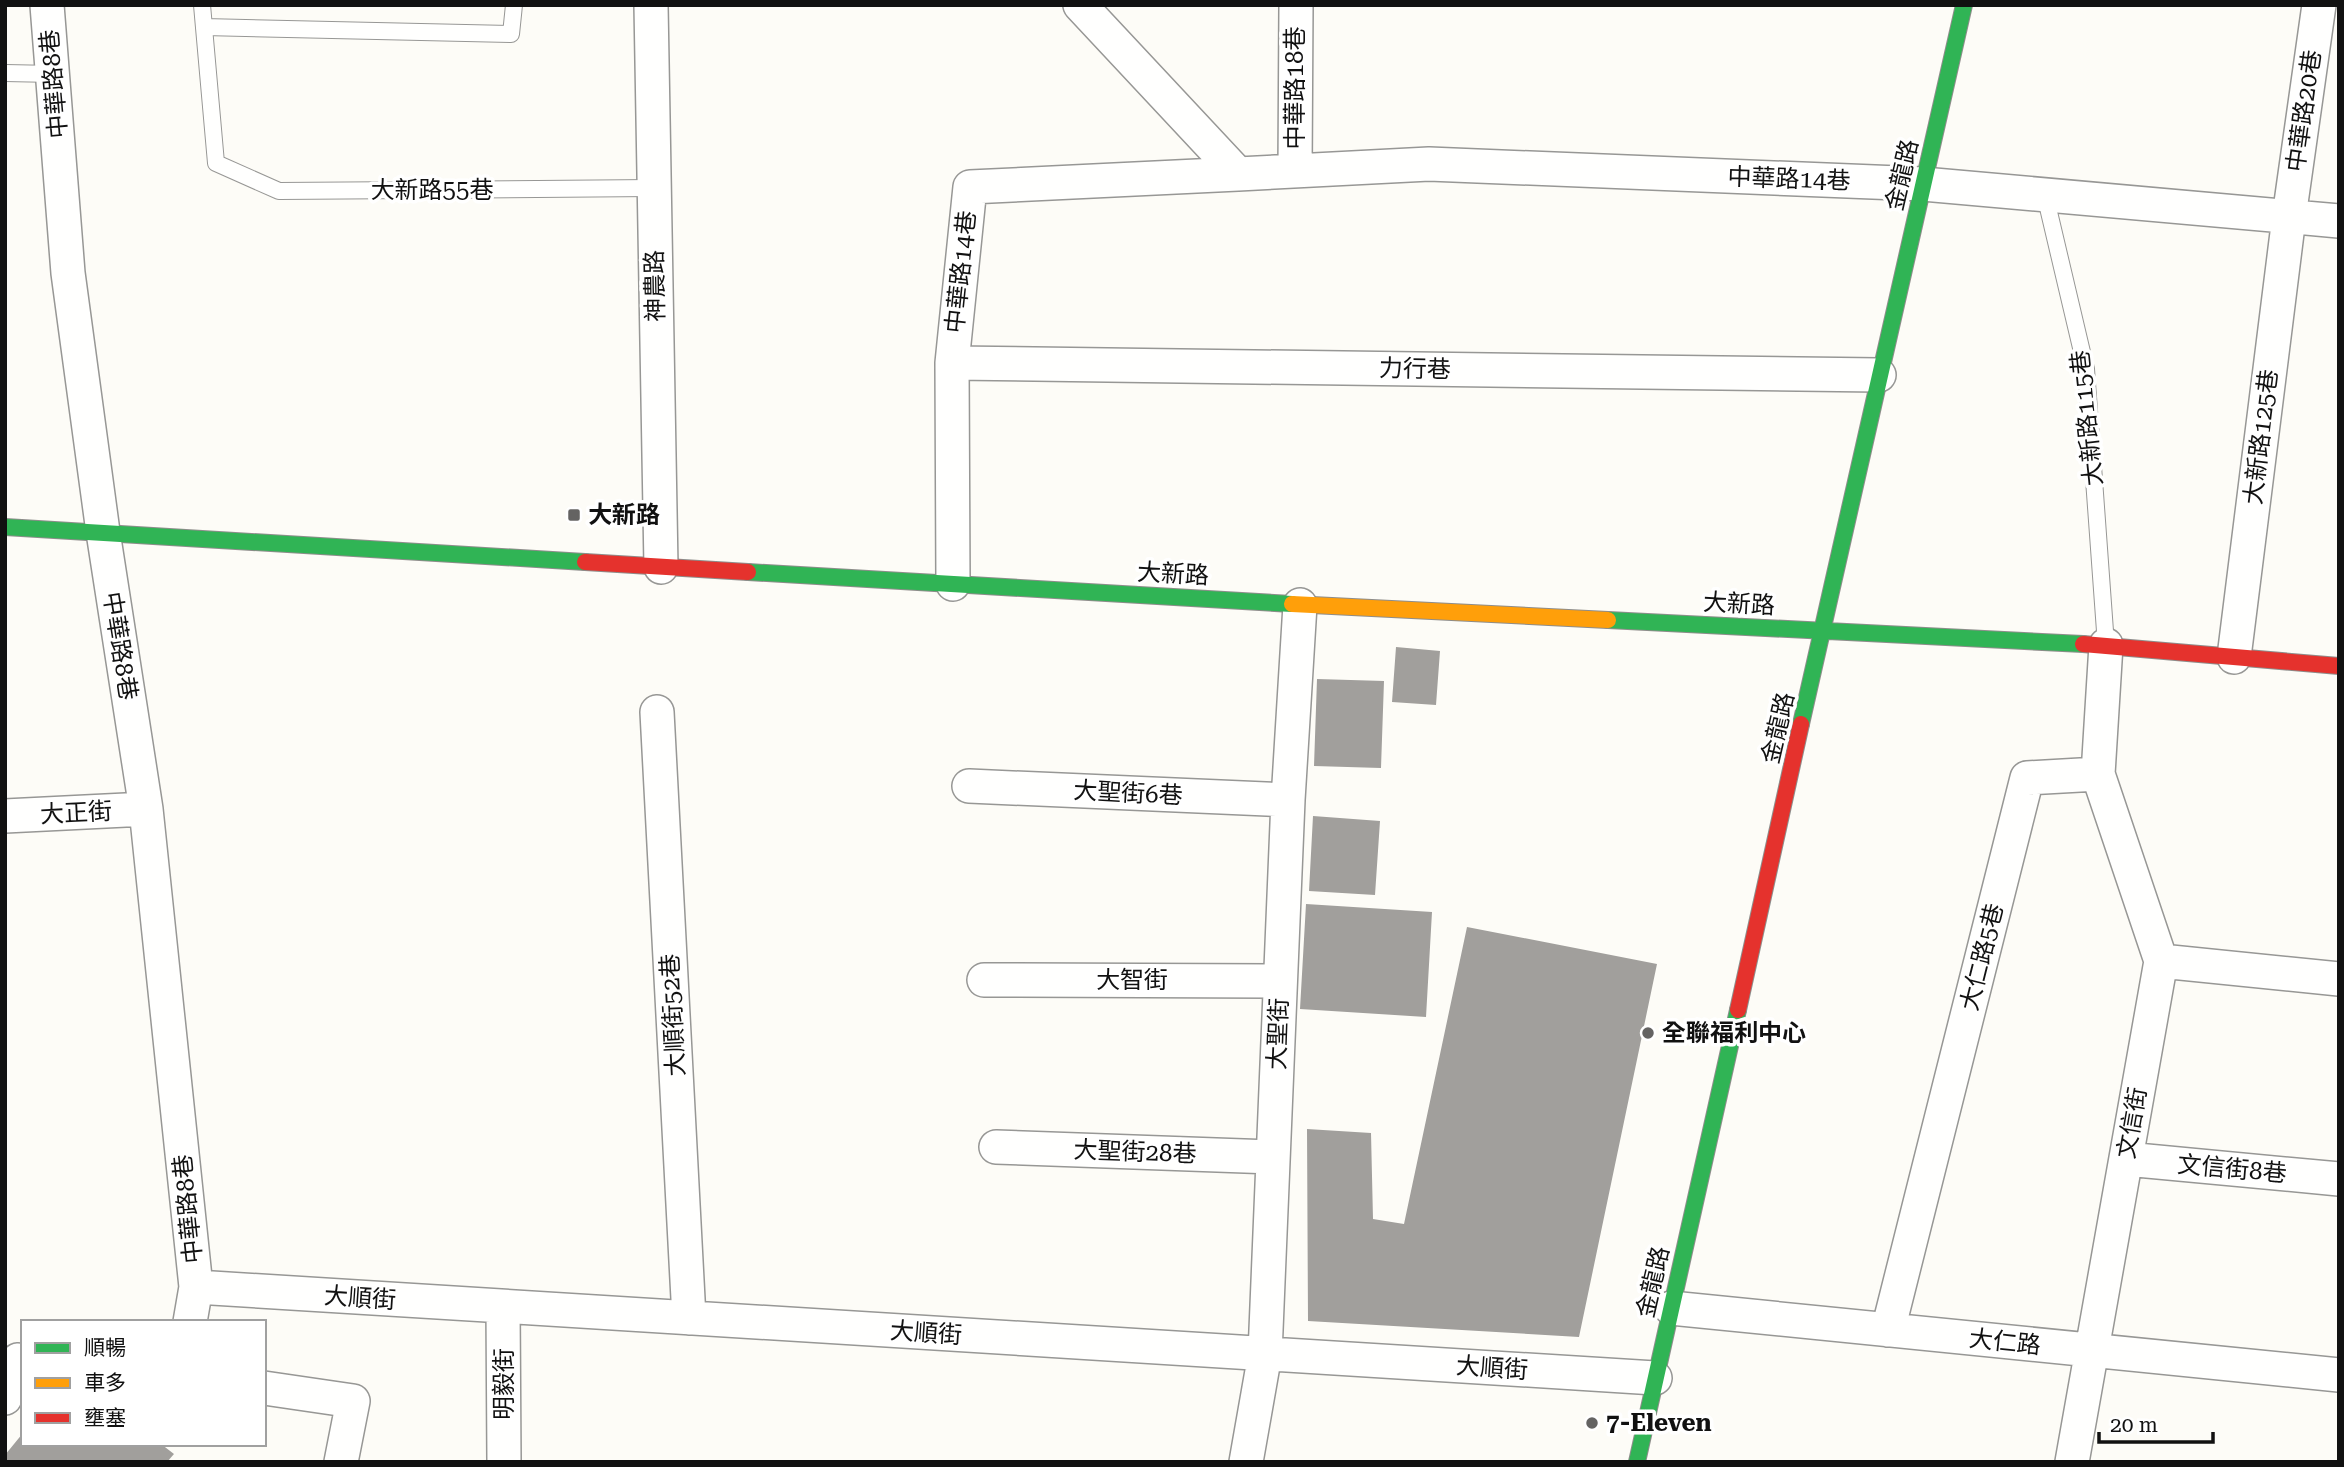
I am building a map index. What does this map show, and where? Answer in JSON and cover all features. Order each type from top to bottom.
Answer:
[{"type":"street","name":"中華路8巷","points":[[47,5],[68,273],[103,532],[146,809],[197,1287],[190,1320]]},
{"type":"street","name":"神農路","points":[[651,5],[661,567]]},
{"type":"street","points":[[1080,5],[1238,174]]},
{"type":"street","name":"中華路18巷","points":[[1295,171],[1296,5]]},
{"type":"street","name":"金龍路","points":[[1637,1462],[1964,5]]},
{"type":"street","name":"中華路20巷","points":[[2288,217],[2319,5]]},
{"type":"street","name":"中華路14巷","points":[[953,584],[952,363],[970,187],[1429,164],[1923,184],[2339,221]]},
{"type":"street","name":"大新路125巷","points":[[2234,657],[2288,217]]},
{"type":"street","name":"力行巷","points":[[952,363],[1879,375]]},
{"type":"street","name":"大新路","points":[[5,527],[1300,605],[2106,645],[2339,666]]},
{"type":"street","name":"大聖街","points":[[1246,1462],[1265,1354],[1288,800],[1300,605]]},
{"type":"street","points":[[2106,645],[2098,774],[2161,961],[2339,979]]},
{"type":"street","name":"大順街52巷","points":[[657,712],[689,1318]]},
{"type":"street","name":"大仁路5巷","points":[[1888,1330],[2027,778],[2098,774]]},
{"type":"street","name":"大聖街6巷","points":[[969,786],[1288,800]]},
{"type":"street","name":"大正街","points":[[5,816],[146,809]]},
{"type":"street","name":"文信街","points":[[2072,1462],[2161,961]]},
{"type":"street","name":"大智街","points":[[984,980],[1280,981]]},
{"type":"street","name":"大聖街28巷","points":[[996,1147],[1273,1157]]},
{"type":"street","name":"文信街8巷","points":[[2126,1159],[2339,1179]]},
{"type":"street","name":"大順街","points":[[197,1287],[1655,1378]]},
{"type":"street","name":"明毅街","points":[[503,1307],[504,1462]]},
{"type":"street","name":"大仁路","points":[[1671,1308],[2339,1375]]},
{"type":"street","points":[[5,1398],[15,1358]]},
{"type":"street","points":[[266,1388],[353,1401],[341,1462]]},
{"type":"lane","points":[[202,5],[204,27],[511,34],[514,5]]},
{"type":"lane","name":"大新路55巷","points":[[204,27],[216,163],[279,191],[653,188]]},
{"type":"lane","points":[[5,73],[54,74]]},
{"type":"lane","name":"大新路115巷","points":[[2045,195],[2086,369],[2106,645]]},
{"type":"building","points":[[1396,647],[1440,651],[1436,705],[1392,702]]},
{"type":"building","points":[[1317,679],[1384,681],[1381,768],[1314,766]]},
{"type":"building","points":[[1313,816],[1380,821],[1375,895],[1309,891]]},
{"type":"building","points":[[1306,904],[1432,912],[1426,1017],[1300,1009]]},
{"type":"building","points":[[1467,927],[1657,964],[1579,1337],[1308,1321],[1307,1129],[1371,1133],[1373,1219],[1404,1224]]},
{"type":"building","points":[[21,1435],[21,1446],[164,1446],[174,1454],[167,1462],[9,1462],[5,1455]]},
{"type":"traffic: fast","points":[[1801,724],[1964,5]]},
{"type":"traffic: fast","points":[[5,527],[585,562]]},
{"type":"traffic: fast","points":[[748,572],[1292,604]]},
{"type":"traffic: fast","points":[[1608,620],[2083,644]]},
{"type":"traffic: fast","points":[[1637,1462],[1738,1010]]},
{"type":"traffic: slow","points":[[1292,604],[1608,620]]},
{"type":"traffic: jam","points":[[585,562],[748,572]]},
{"type":"traffic: jam","points":[[2083,644],[2339,666]]},
{"type":"traffic: jam","points":[[1738,1010],[1801,724]]},
{"type":"place","name":"大新路","points":[[574,515]]},
{"type":"place","name":"全聯福利中心","points":[[1648,1033]]},
{"type":"place","name":"7-Eleven","points":[[1592,1423]]}]
